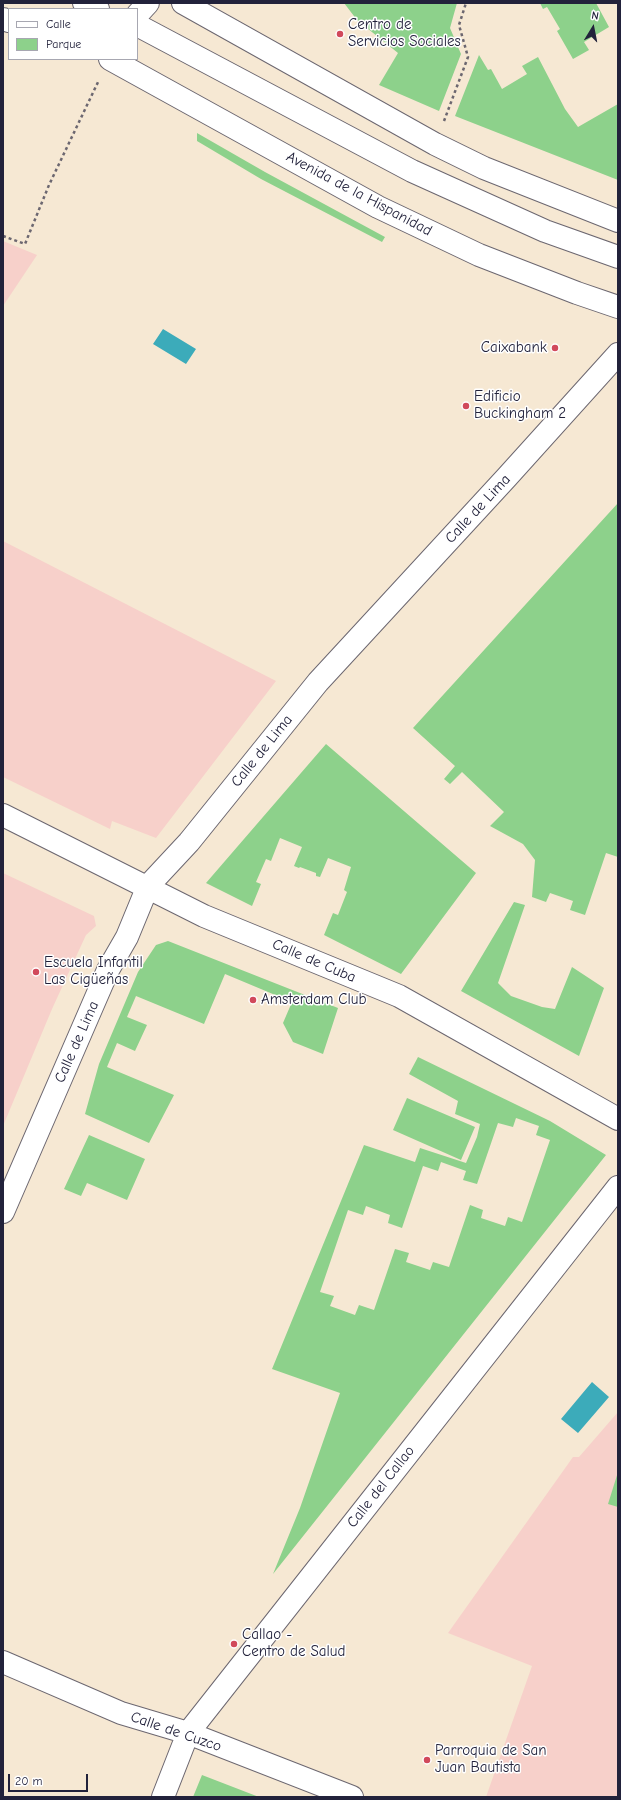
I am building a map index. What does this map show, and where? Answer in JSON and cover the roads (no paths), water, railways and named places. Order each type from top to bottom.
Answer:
[{"type":"street","points":[[84,3],[96,8]]},
{"type":"street","points":[[138,14],[148,3]]},
{"type":"street","points":[[183,3],[435,144],[484,168],[618,221]]},
{"type":"street","points":[[138,26],[412,171],[545,231],[618,257]]},
{"type":"street","name":"Avenida de la Hispanidad","points":[[106,66],[378,207],[480,255],[577,293],[618,307]]},
{"type":"street","name":"Calle de Lima","points":[[3,1212],[108,970],[127,937],[148,886],[189,842],[318,682],[618,354]]},
{"type":"street","name":"Calle de Cuba","points":[[3,815],[148,886],[204,916],[398,996],[618,1119]]},
{"type":"street","name":"Calle del Callao","points":[[163,1797],[188,1733],[618,1187]]},
{"type":"street","name":"Calle de Cuzco","points":[[3,1662],[121,1713],[188,1733],[352,1797]]},
{"type":"water","points":[[163,329],[196,349],[186,364],[153,344]]},
{"type":"water","points":[[592,1382],[609,1397],[578,1433],[561,1419]]},
{"type":"place","name":"Centro de Servicios Sociales","points":[[340,34]]},
{"type":"place","name":"Caixabank","points":[[555,348]]},
{"type":"place","name":"Edificio Buckingham 2","points":[[466,406]]},
{"type":"place","name":"Escuela Infantil Las Cigüeñas","points":[[36,972]]},
{"type":"place","name":"Amsterdam Club","points":[[253,1000]]},
{"type":"place","name":"Callao - Centro de Salud","points":[[234,1644]]},
{"type":"place","name":"Parroquia de San Juan Bautista","points":[[427,1760]]}]
